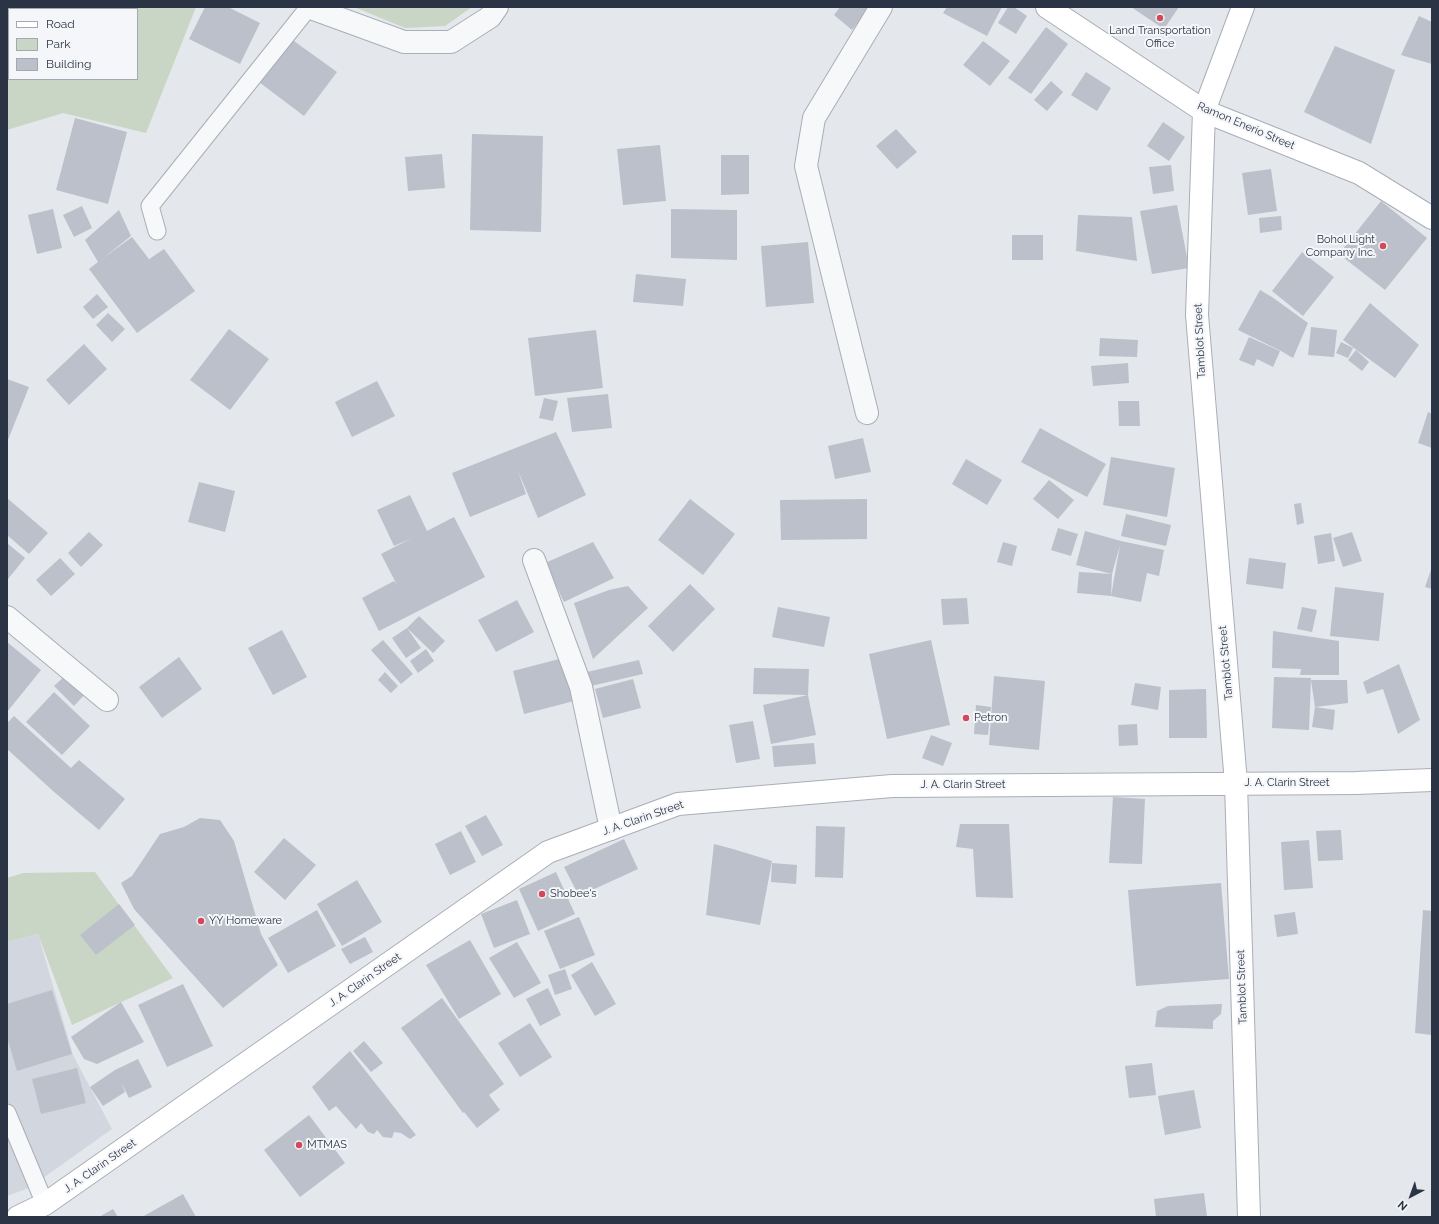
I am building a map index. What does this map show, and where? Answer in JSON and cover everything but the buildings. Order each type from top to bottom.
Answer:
[{"type":"main road","name":"Ramon Enerio Street","points":[[1047,7],[1204,111],[1359,173],[1432,218]]},
{"type":"main road","name":"Tamblot Street","points":[[1243,7],[1204,111],[1197,315],[1236,783],[1249,1217]]},
{"type":"main road","name":"J. A. Clarin Street","points":[[18,1217],[45,1204],[548,852],[678,804],[892,786],[1432,780]]},
{"type":"street","points":[[308,7],[404,42],[452,42],[490,17],[497,7]]},
{"type":"street","points":[[867,413],[806,166],[814,118],[881,7]]},
{"type":"street","points":[[534,560],[581,687],[611,829]]},
{"type":"street","points":[[7,617],[107,700]]},
{"type":"lane","points":[[157,231],[150,206],[308,7]]},
{"type":"lane","points":[[7,1113],[45,1204]]},
{"type":"shaded area","points":[[38,934],[73,1055],[112,1129],[29,1188],[7,1196],[7,942]]},
{"type":"green space","points":[[196,7],[146,133],[63,113],[7,130],[7,30],[8,80],[138,80],[138,8],[128,8]]},
{"type":"green space","points":[[354,7],[472,7],[445,26],[405,28]]},
{"type":"green space","points":[[95,872],[173,978],[72,1025],[38,934],[7,942],[7,878],[23,873]]},
{"type":"place","name":"Land Transportation Office","points":[[1160,18]]},
{"type":"place","name":"Bohol Light Company Inc.","points":[[1383,246]]},
{"type":"place","name":"Petron","points":[[966,718]]},
{"type":"place","name":"Shobee's","points":[[542,894]]},
{"type":"place","name":"YY Homeware","points":[[201,921]]},
{"type":"place","name":"MTMAS","points":[[299,1145]]}]
